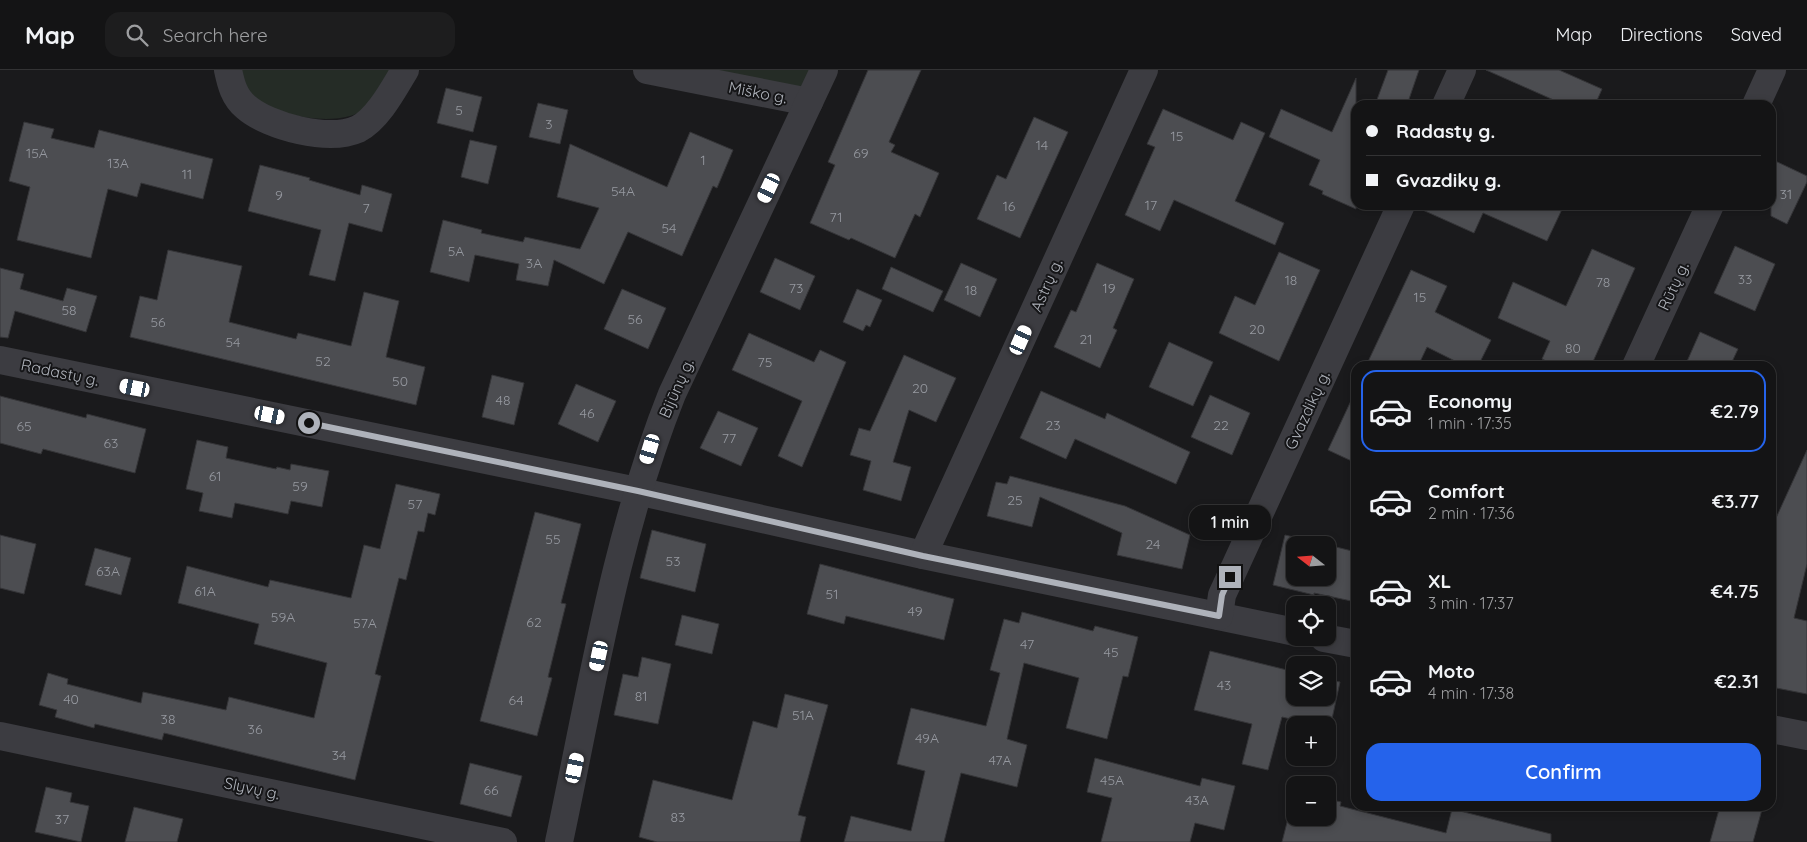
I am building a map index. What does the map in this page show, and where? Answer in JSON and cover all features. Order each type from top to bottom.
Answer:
[{"type":"street","points":[[228,70],[232,88],[244,106],[266,121],[297,129],[330,134],[358,129],[381,108],[405,70]]},
{"type":"street","name":"Miško g.","points":[[647,70],[809,102]]},
{"type":"street","name":"Bijūnų g.","points":[[559,842],[627,526],[650,449],[672,394],[824,70]]},
{"type":"street","name":"Astrų g.","points":[[923,556],[1144,70]]},
{"type":"street","points":[[1448,100],[1462,70]]},
{"type":"street","points":[[1758,100],[1772,70]]},
{"type":"street","name":"Gvazdikų g.","points":[[1219,616],[1222,595],[1399,210]]},
{"type":"street","name":"Rūtų g.","points":[[1638,361],[1708,210]]},
{"type":"street","name":"Radastų g.","points":[[0,360],[638,491],[923,556],[1286,630]]},
{"type":"street","points":[[1336,640],[1351,643]]},
{"type":"street","points":[[1776,730],[1807,736]]},
{"type":"street","name":"Slyvų g.","points":[[0,736],[503,842]]},
{"type":"shaded area","points":[[236,70],[391,70],[368,106],[357,114],[342,118],[325,119],[307,118],[290,114],[259,102],[247,92]]},
{"type":"shaded area","points":[[710,70],[810,70],[802,88]]},
{"type":"building","points":[[868,70],[921,70],[889,142],[895,145],[891,152],[939,173],[920,217],[915,214],[895,258],[851,238],[849,240],[810,223],[835,165],[828,162]]},
{"type":"building","points":[[1388,70],[1419,70],[1409,100],[1377,100]]},
{"type":"building","points":[[1486,70],[1559,70],[1602,89],[1597,100],[1554,100]]},
{"type":"building","points":[[1356,78],[1356,100],[1351,100],[1351,207],[1322,194],[1323,191],[1309,185],[1320,160],[1269,137],[1281,109],[1332,132]]},
{"type":"building","points":[[446,88],[482,97],[473,132],[437,123]]},
{"type":"building","points":[[538,103],[568,110],[560,144],[529,137]]},
{"type":"building","points":[[1163,109],[1233,140],[1241,122],[1265,133],[1235,201],[1284,223],[1275,245],[1174,200],[1160,231],[1125,215],[1155,147],[1147,144]]},
{"type":"building","points":[[1034,117],[1068,132],[1020,238],[977,219],[997,175],[1006,179]]},
{"type":"building","points":[[24,122],[54,129],[51,138],[94,148],[99,130],[213,159],[203,199],[141,183],[137,197],[108,189],[91,258],[17,240],[30,187],[9,181]]},
{"type":"building","points":[[690,132],[733,150],[717,188],[713,186],[682,256],[628,232],[604,284],[554,260],[548,286],[516,280],[519,264],[475,255],[469,282],[430,272],[443,220],[482,230],[481,233],[523,242],[525,237],[580,249],[599,208],[557,197],[570,144],[667,187]]},
{"type":"building","points":[[470,140],[497,146],[488,184],[461,177]]},
{"type":"building","points":[[1776,161],[1807,176],[1807,182],[1787,224],[1771,216],[1771,210],[1776,210]]},
{"type":"building","points":[[260,165],[310,178],[309,180],[360,195],[362,185],[392,194],[382,232],[349,223],[335,281],[309,275],[321,230],[248,211]]},
{"type":"building","points":[[1423,210],[1562,210],[1547,241],[1483,213],[1474,233]]},
{"type":"building","points":[[1735,246],[1775,264],[1755,311],[1714,293]]},
{"type":"building","points":[[1592,249],[1635,268],[1593,361],[1546,361],[1542,359],[1550,341],[1498,318],[1513,282],[1566,306]]},
{"type":"building","points":[[168,250],[242,266],[229,322],[296,339],[298,333],[351,346],[364,292],[399,301],[386,357],[425,367],[416,405],[130,337],[140,296],[157,300]]},
{"type":"building","points":[[1279,252],[1320,270],[1279,361],[1219,333],[1235,296],[1255,305]]},
{"type":"building","points":[[775,258],[815,276],[800,310],[760,292]]},
{"type":"building","points":[[961,263],[997,279],[980,317],[944,300]]},
{"type":"building","points":[[1097,263],[1134,279],[1113,328],[1117,330],[1100,368],[1054,347],[1071,310],[1076,312]]},
{"type":"building","points":[[891,267],[943,291],[933,312],[882,289]]},
{"type":"building","points":[[0,268],[24,274],[20,289],[63,301],[67,288],[97,296],[86,332],[15,311],[8,338],[0,337]]},
{"type":"building","points":[[1411,270],[1447,286],[1435,312],[1491,340],[1480,361],[1455,361],[1427,347],[1420,361],[1368,361]]},
{"type":"building","points":[[622,289],[666,308],[648,349],[604,329]]},
{"type":"building","points":[[857,289],[882,300],[870,327],[866,325],[863,331],[843,322]]},
{"type":"building","points":[[1700,332],[1738,349],[1732,361],[1687,361]]},
{"type":"building","points":[[749,333],[814,362],[820,350],[846,362],[802,467],[778,456],[802,401],[732,370]]},
{"type":"building","points":[[1169,342],[1213,362],[1193,406],[1149,387]]},
{"type":"building","points":[[904,355],[956,378],[936,422],[909,410],[893,462],[911,467],[901,501],[863,490],[871,461],[850,455],[859,428],[870,431]]},
{"type":"building","points":[[492,375],[524,383],[514,425],[482,417]]},
{"type":"building","points":[[576,384],[616,401],[598,442],[558,424]]},
{"type":"building","points":[[1041,391],[1105,419],[1107,413],[1190,452],[1176,484],[1075,439],[1066,459],[1020,438]]},
{"type":"building","points":[[1210,395],[1250,413],[1232,455],[1191,437]]},
{"type":"building","points":[[0,396],[86,418],[87,414],[146,429],[135,473],[43,449],[41,454],[0,443]]},
{"type":"building","points":[[1351,401],[1351,461],[1328,450]]},
{"type":"building","points":[[718,411],[758,428],[741,466],[700,448]]},
{"type":"building","points":[[197,440],[228,447],[226,458],[276,469],[277,467],[290,470],[291,464],[329,471],[322,507],[291,501],[288,514],[235,503],[232,518],[199,511],[203,493],[186,489]]},
{"type":"building","points":[[1807,450],[1807,564],[1794,618],[1807,621],[1807,694],[1776,688],[1776,518]]},
{"type":"building","points":[[1010,476],[1125,506],[1190,535],[1182,569],[1117,555],[1122,533],[1040,497],[1032,527],[987,516],[996,482],[1007,484]]},
{"type":"building","points":[[396,484],[440,494],[435,515],[428,513],[424,532],[418,531],[406,580],[399,578],[375,674],[381,676],[355,780],[164,733],[162,740],[95,724],[94,728],[55,717],[57,710],[39,705],[48,673],[68,679],[67,684],[141,703],[143,692],[226,710],[229,697],[314,718],[327,663],[254,644],[259,624],[178,603],[187,566],[268,587],[270,580],[351,598],[364,545],[380,549]]},
{"type":"building","points":[[535,512],[581,524],[561,603],[566,604],[548,677],[552,678],[537,736],[480,721]]},
{"type":"building","points":[[652,530],[706,544],[695,592],[640,578]]},
{"type":"building","points":[[0,535],[36,544],[24,594],[0,588]]},
{"type":"building","points":[[1285,535],[1289,536],[1286,536],[1286,586],[1336,586],[1336,547],[1351,551],[1351,601],[1336,598],[1336,596],[1314,593],[1314,595],[1273,585]]},
{"type":"building","points":[[95,548],[131,558],[121,595],[85,585]]},
{"type":"building","points":[[820,564],[954,599],[944,640],[846,616],[844,624],[807,614]]},
{"type":"building","points":[[1022,612],[1093,631],[1095,626],[1138,637],[1128,677],[1123,676],[1107,739],[1066,728],[1079,678],[1024,663],[1007,739],[1027,745],[1017,787],[961,773],[944,842],[844,842],[851,816],[911,831],[925,771],[897,764],[911,708],[986,726],[1000,673],[990,670],[1004,619],[1019,623]]},
{"type":"building","points":[[682,615],[719,624],[712,654],[675,645]]},
{"type":"building","points":[[1210,651],[1286,670],[1286,706],[1335,706],[1333,716],[1282,717],[1268,770],[1242,764],[1252,724],[1194,710]]},
{"type":"building","points":[[642,657],[671,664],[658,724],[614,715],[623,674],[638,677]]},
{"type":"building","points":[[1336,681],[1340,682],[1336,700]]},
{"type":"building","points":[[785,694],[828,705],[798,815],[806,817],[800,842],[657,842],[639,837],[653,780],[732,800],[753,721],[777,728]]},
{"type":"building","points":[[1095,758],[1200,786],[1202,778],[1235,786],[1224,830],[1195,823],[1190,842],[1101,842],[1112,798],[1087,792]]},
{"type":"building","points":[[470,763],[522,776],[511,817],[460,804]]},
{"type":"building","points":[[46,787],[72,793],[70,802],[89,806],[81,842],[35,832]]},
{"type":"building","points":[[1336,801],[1341,802],[1340,806],[1351,809],[1351,811],[1360,811],[1446,833],[1452,811],[1460,811],[1551,834],[1551,842],[1282,842],[1286,826],[1336,826]]},
{"type":"building","points":[[134,807],[183,819],[177,842],[125,842]]},
{"type":"building","points":[[1719,811],[1762,811],[1753,842],[1710,842]]},
{"type":"route","points":[[309,423],[638,491],[923,556],[1219,616],[1222,595],[1230,577]]}]
